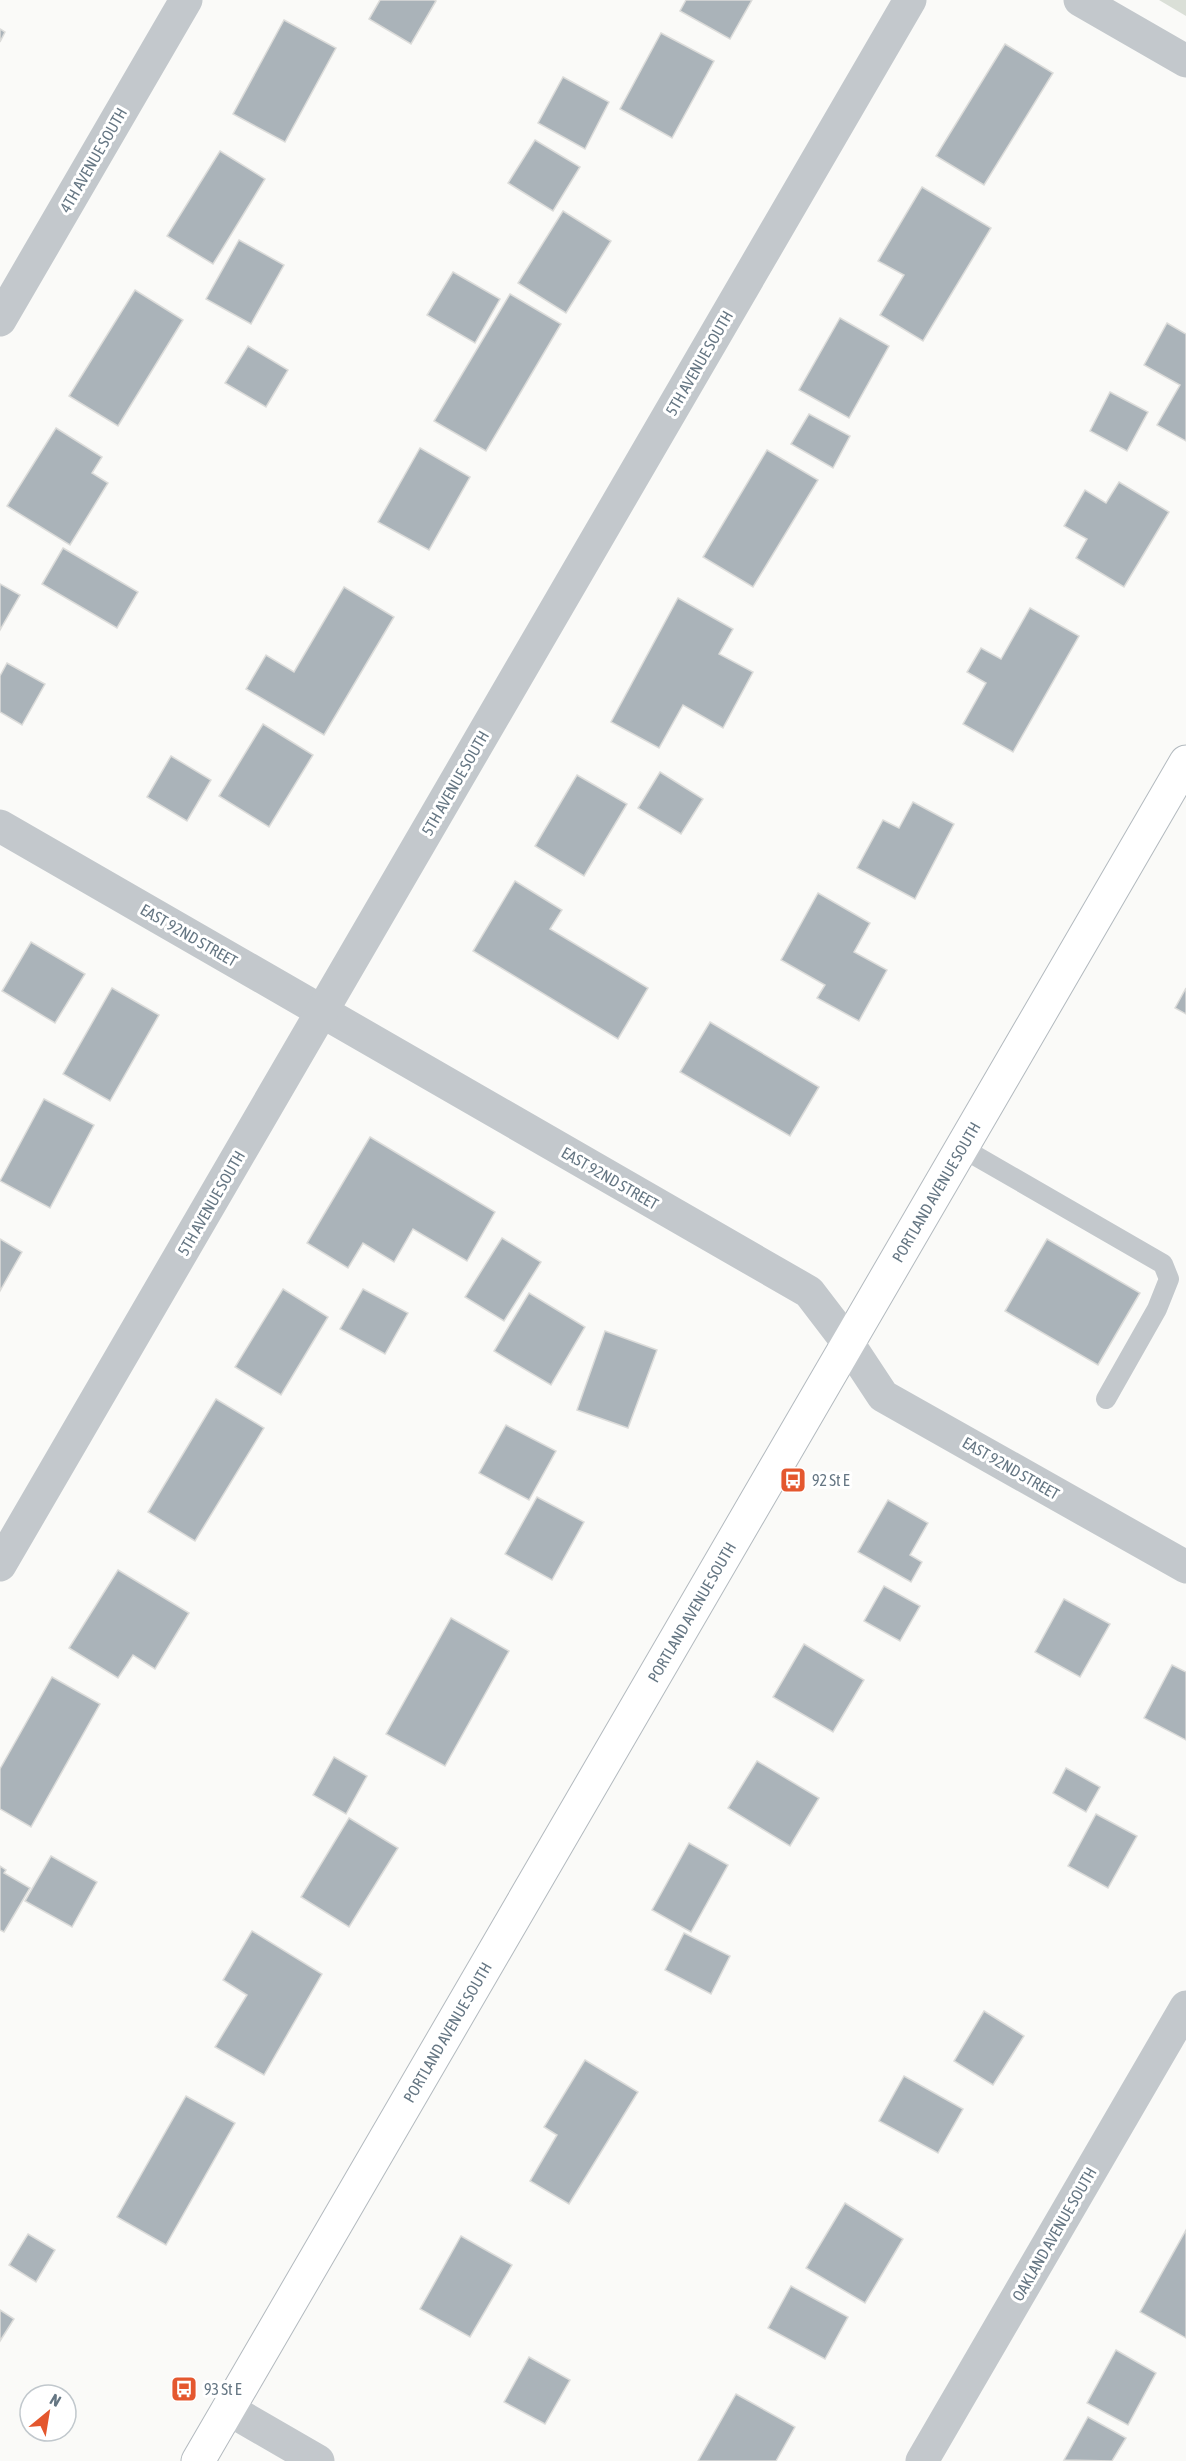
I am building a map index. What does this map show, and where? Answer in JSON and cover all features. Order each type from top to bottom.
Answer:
[{"type":"main road","name":"PORTLAND AVENUE SOUTH","points":[[198,2461],[1186,762]]},
{"type":"street","name":"4TH AVENUE SOUTH","points":[[0,320],[186,0]]},
{"type":"street","name":"5TH AVENUE SOUTH","points":[[0,1565],[910,0]]},
{"type":"street","points":[[1080,0],[1186,61]]},
{"type":"street","name":"EAST 92ND STREET","points":[[0,826],[809,1292],[848,1343],[884,1396],[1186,1567]]},
{"type":"street","name":"OAKLAND AVENUE SOUTH","points":[[922,2461],[1186,2007]]},
{"type":"street","points":[[228,2409],[318,2461]]},
{"type":"lane","points":[[962,1148],[1163,1264],[1169,1279],[1157,1309],[1106,1400]]},
{"type":"shaded area","points":[[1159,0],[1186,0],[1186,16]]},
{"type":"building","points":[[380,0],[436,1],[411,44],[369,19]]},
{"type":"building","points":[[686,0],[752,0],[730,39],[680,11]]},
{"type":"building","points":[[284,20],[336,48],[285,142],[233,114]]},
{"type":"building","points":[[0,29],[5,32],[0,42]]},
{"type":"building","points":[[661,33],[714,61],[672,138],[620,109]]},
{"type":"building","points":[[1005,44],[1053,73],[984,185],[936,156]]},
{"type":"building","points":[[563,77],[609,102],[585,149],[538,123]]},
{"type":"building","points":[[535,140],[580,167],[553,211],[508,183]]},
{"type":"building","points":[[220,151],[265,179],[213,264],[167,236]]},
{"type":"building","points":[[922,187],[991,228],[923,341],[880,315],[904,275],[878,261]]},
{"type":"building","points":[[563,211],[611,241],[566,313],[518,283]]},
{"type":"building","points":[[239,240],[284,265],[251,324],[206,299]]},
{"type":"building","points":[[453,272],[500,299],[475,343],[427,315]]},
{"type":"building","points":[[135,290],[183,320],[118,426],[69,396]]},
{"type":"building","points":[[510,294],[561,324],[486,451],[434,421]]},
{"type":"building","points":[[840,318],[889,346],[849,418],[799,390]]},
{"type":"building","points":[[1167,323],[1186,334],[1186,441],[1157,425],[1180,385],[1144,365]]},
{"type":"building","points":[[248,346],[288,370],[266,407],[225,383]]},
{"type":"building","points":[[1110,392],[1148,412],[1127,451],[1090,431]]},
{"type":"building","points":[[809,414],[850,436],[833,468],[791,444]]},
{"type":"building","points":[[56,428],[102,457],[92,473],[108,483],[70,545],[7,506]]},
{"type":"building","points":[[420,448],[470,477],[429,550],[378,522]]},
{"type":"building","points":[[767,450],[818,480],[753,587],[703,557]]},
{"type":"building","points":[[1119,482],[1169,512],[1124,587],[1076,558],[1087,539],[1064,526],[1085,490],[1106,503]]},
{"type":"building","points":[[63,548],[138,592],[117,628],[42,584]]},
{"type":"building","points":[[0,584],[20,595],[0,630]]},
{"type":"building","points":[[344,587],[394,617],[324,735],[246,689],[266,655],[294,672]]},
{"type":"building","points":[[678,598],[733,629],[719,654],[753,672],[723,728],[683,705],[659,748],[611,722]]},
{"type":"building","points":[[1030,608],[1079,636],[1013,752],[963,724],[986,683],[967,672],[981,648],[1001,659]]},
{"type":"building","points":[[7,663],[45,684],[22,725],[0,712],[0,676]]},
{"type":"building","points":[[263,724],[313,755],[269,827],[219,796]]},
{"type":"building","points":[[171,756],[211,780],[187,821],[147,797]]},
{"type":"building","points":[[660,772],[703,799],[681,834],[638,808]]},
{"type":"building","points":[[577,775],[627,804],[584,876],[535,846]]},
{"type":"building","points":[[913,802],[954,824],[915,899],[857,868],[883,820],[899,828]]},
{"type":"building","points":[[515,881],[562,910],[550,929],[648,988],[618,1039],[473,951]]},
{"type":"building","points":[[818,893],[870,923],[854,952],[887,970],[859,1021],[817,998],[825,985],[781,960]]},
{"type":"building","points":[[31,942],[85,974],[55,1023],[2,991]]},
{"type":"building","points":[[112,988],[159,1015],[110,1101],[63,1074]]},
{"type":"building","points":[[1186,988],[1186,1014],[1175,1008]]},
{"type":"building","points":[[710,1022],[819,1087],[790,1136],[680,1072]]},
{"type":"building","points":[[44,1099],[94,1125],[50,1208],[0,1181]]},
{"type":"building","points":[[370,1137],[495,1212],[467,1261],[413,1229],[394,1262],[363,1243],[348,1268],[307,1243]]},
{"type":"building","points":[[502,1238],[541,1262],[504,1321],[465,1297]]},
{"type":"building","points":[[0,1239],[22,1252],[0,1291]]},
{"type":"building","points":[[1047,1239],[1140,1293],[1098,1365],[1005,1311]]},
{"type":"building","points":[[283,1289],[328,1317],[281,1395],[235,1367]]},
{"type":"building","points":[[363,1289],[408,1313],[385,1354],[340,1329]]},
{"type":"building","points":[[529,1293],[585,1327],[551,1385],[494,1351]]},
{"type":"building","points":[[605,1331],[657,1350],[628,1428],[577,1410]]},
{"type":"building","points":[[216,1399],[264,1428],[195,1541],[148,1512]]},
{"type":"building","points":[[506,1425],[556,1451],[529,1500],[479,1473]]},
{"type":"building","points":[[537,1497],[584,1522],[552,1580],[505,1554]]},
{"type":"building","points":[[888,1500],[928,1523],[910,1555],[922,1562],[911,1582],[858,1552]]},
{"type":"building","points":[[118,1570],[189,1613],[155,1669],[133,1655],[118,1678],[69,1648]]},
{"type":"building","points":[[884,1586],[920,1606],[900,1641],[864,1621]]},
{"type":"building","points":[[1064,1599],[1110,1624],[1080,1677],[1035,1652]]},
{"type":"building","points":[[451,1618],[509,1651],[445,1766],[386,1734]]},
{"type":"building","points":[[804,1644],[864,1680],[833,1732],[773,1697]]},
{"type":"building","points":[[1172,1665],[1186,1672],[1186,1740],[1144,1718]]},
{"type":"building","points":[[52,1677],[100,1704],[31,1827],[0,1809],[0,1769]]},
{"type":"building","points":[[334,1757],[367,1776],[346,1814],[313,1795]]},
{"type":"building","points":[[757,1761],[819,1798],[790,1846],[728,1808]]},
{"type":"building","points":[[1066,1768],[1100,1787],[1086,1812],[1053,1793]]},
{"type":"building","points":[[1096,1814],[1137,1836],[1108,1888],[1068,1866]]},
{"type":"building","points":[[349,1818],[398,1848],[349,1927],[301,1897]]},
{"type":"building","points":[[689,1843],[728,1865],[691,1932],[652,1910]]},
{"type":"building","points":[[51,1856],[97,1882],[72,1927],[25,1901]]},
{"type":"building","points":[[0,1866],[6,1870],[4,1873],[30,1888],[4,1932],[0,1930]]},
{"type":"building","points":[[252,1931],[322,1974],[264,2075],[215,2047],[247,1995],[223,1980]]},
{"type":"building","points":[[684,1933],[730,1956],[711,1994],[665,1970]]},
{"type":"building","points":[[984,2011],[1024,2036],[993,2085],[954,2061]]},
{"type":"building","points":[[585,2060],[638,2092],[569,2204],[530,2181],[557,2135],[544,2127]]},
{"type":"building","points":[[904,2076],[963,2109],[938,2153],[879,2121]]},
{"type":"building","points":[[186,2096],[235,2123],[166,2245],[117,2217]]},
{"type":"building","points":[[845,2203],[903,2239],[865,2303],[806,2268]]},
{"type":"building","points":[[1186,2230],[1186,2338],[1140,2312]]},
{"type":"building","points":[[28,2234],[55,2250],[36,2282],[9,2265]]},
{"type":"building","points":[[461,2236],[512,2265],[470,2337],[420,2309]]},
{"type":"building","points":[[791,2286],[848,2317],[825,2359],[768,2328]]},
{"type":"building","points":[[0,2310],[14,2319],[0,2341]]},
{"type":"building","points":[[1116,2350],[1156,2373],[1128,2425],[1087,2403]]},
{"type":"building","points":[[529,2357],[570,2380],[545,2424],[504,2402]]},
{"type":"building","points":[[736,2394],[795,2427],[776,2461],[698,2461]]},
{"type":"building","points":[[1088,2417],[1126,2438],[1112,2461],[1064,2460]]},
{"type":"place","name":"92 St E","points":[[793,1480]]},
{"type":"place","name":"93 St E","points":[[184,2389]]}]
